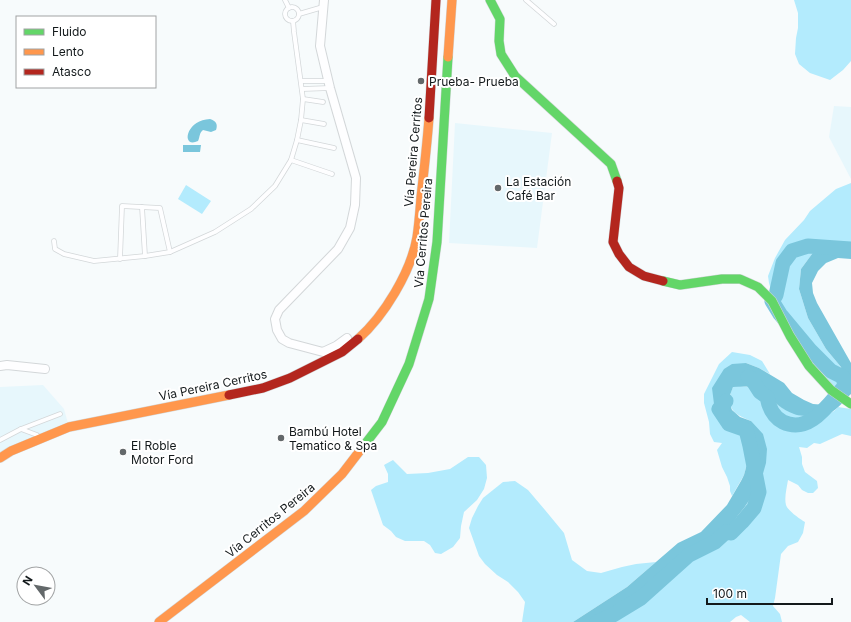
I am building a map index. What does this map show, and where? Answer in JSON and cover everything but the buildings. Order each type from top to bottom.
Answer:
[{"type":"main road","name":"Vía Pereira Cerritos","points":[[0,458],[11,451],[69,427],[263,388],[290,378],[342,352],[366,332],[384,311],[400,283],[411,259],[417,237],[430,111],[436,0]]},
{"type":"main road","name":"Vía Cerritos Pereira","points":[[159,622],[304,511],[342,474],[382,422],[409,364],[429,299],[436,249],[452,0]]},
{"type":"main road","points":[[490,0],[500,19],[499,41],[501,54],[515,76],[611,164],[618,188],[613,242],[619,254],[629,267],[644,276],[680,285],[722,279],[740,279],[758,287],[772,301],[790,336],[809,366],[831,390],[851,404]]},
{"type":"main road","points":[[173,622],[184,603]]},
{"type":"street","points":[[324,3],[320,46],[329,84],[356,178],[355,205],[350,228],[338,250],[279,310],[275,318],[277,330],[282,339],[289,343],[323,352],[336,346],[356,331],[372,325]]},
{"type":"street","points":[[0,366],[45,369]]},
{"type":"lane","points":[[285,0],[289,8]]},
{"type":"lane","points":[[526,0],[554,24]]},
{"type":"lane","points":[[293,21],[296,20],[299,14],[324,3]]},
{"type":"lane","points":[[293,21],[290,21],[285,17],[286,10],[292,7],[298,10],[299,14]]},
{"type":"lane","points":[[54,241],[56,249],[64,254],[94,261],[170,252],[215,232],[251,209],[275,186],[291,160],[297,140],[303,99],[293,21]]},
{"type":"lane","points":[[301,81],[329,84]]},
{"type":"lane","points":[[302,89],[329,84]]},
{"type":"lane","points":[[303,99],[322,102]]},
{"type":"lane","points":[[301,120],[324,124]]},
{"type":"lane","points":[[297,140],[334,148]]},
{"type":"lane","points":[[291,160],[332,174]]},
{"type":"lane","points":[[120,259],[122,206],[160,208],[170,252]]},
{"type":"lane","points":[[142,207],[145,256]]},
{"type":"lane","points":[[0,440],[21,428],[60,414]]},
{"type":"lane","points":[[21,428],[43,438]]},
{"type":"shaded area","points":[[794,0],[851,0],[851,61],[843,70],[830,80],[810,73],[799,64],[795,54],[798,13]]},
{"type":"shaded area","points":[[834,106],[851,107],[851,179],[829,137]]},
{"type":"shaded area","points":[[210,119],[216,123],[216,130],[211,132],[203,130],[198,141],[189,141],[188,133],[195,124]]},
{"type":"shaded area","name":"La Estación Café Bar","points":[[455,123],[552,133],[537,248],[449,243]]},
{"type":"shaded area","points":[[183,145],[201,145],[200,152],[183,152]]},
{"type":"shaded area","points":[[851,183],[851,244],[836,243],[823,247],[812,254],[801,269],[799,289],[808,318],[826,349],[841,367],[845,386],[841,393],[809,366],[772,293],[768,276],[775,258],[785,240],[804,220],[810,211],[836,189]]},
{"type":"shaded area","points":[[186,185],[211,201],[202,214],[178,199]]},
{"type":"shaded area","points":[[836,243],[851,244],[851,259],[838,258],[826,263],[818,271],[812,283],[813,293],[817,303],[851,363],[851,394],[831,412],[815,416],[805,416],[788,412],[755,389],[747,387],[733,387],[730,395],[730,405],[732,410],[740,417],[751,421],[763,434],[767,449],[766,463],[762,477],[744,508],[726,532],[715,542],[689,555],[663,571],[645,590],[603,622],[573,622],[627,587],[678,543],[701,532],[727,505],[744,475],[750,453],[746,430],[715,412],[712,388],[724,369],[732,364],[746,363],[759,368],[784,383],[792,393],[813,404],[826,405],[841,393],[845,386],[841,367],[826,349],[808,318],[799,289],[801,269],[812,254],[823,247]]},
{"type":"shaded area","points":[[732,352],[750,355],[762,361],[770,374],[746,363],[715,412],[746,430],[750,453],[744,475],[732,496],[717,450],[722,443],[714,442],[710,434],[709,422],[704,403],[704,394],[719,364]]},
{"type":"shaded area","points":[[43,385],[64,409],[69,427],[0,458],[0,387]]},
{"type":"shaded area","points":[[733,387],[750,387],[784,409],[819,416],[829,414],[838,407],[851,409],[851,436],[842,434],[820,444],[814,443],[807,448],[799,447],[805,472],[817,481],[818,488],[813,493],[808,493],[802,490],[798,485],[788,480],[785,496],[786,505],[797,517],[805,522],[803,533],[798,542],[788,546],[781,554],[773,606],[780,614],[782,622],[750,622],[741,615],[730,622],[603,622],[645,590],[663,571],[689,555],[715,542],[726,532],[754,493],[762,477],[751,421],[739,416],[732,409],[729,400]]},
{"type":"shaded area","points":[[468,457],[479,457],[486,465],[487,478],[484,489],[477,500],[464,512],[460,538],[453,547],[441,554],[435,553],[430,545],[424,541],[405,541],[396,537],[383,525],[371,490],[376,486],[388,482],[388,474],[384,465],[393,460],[407,474],[428,473],[450,469]]},
{"type":"shaded area","points":[[515,481],[528,490],[564,533],[572,560],[587,571],[601,573],[636,564],[656,562],[627,587],[573,622],[522,622],[525,602],[508,582],[497,575],[485,564],[479,556],[469,528],[472,518],[483,498],[503,482]]},
{"type":"waterway","points":[[748,377],[751,378],[760,392],[767,397],[774,415],[783,422],[793,425],[810,421],[818,415],[845,386],[843,377],[831,371],[810,350],[780,314],[772,301],[776,295],[783,263],[792,251],[808,246],[851,249]]},
{"type":"waterway","points":[[597,622],[613,615],[641,598],[689,555],[715,542],[726,532],[731,533],[754,508],[759,492],[746,430],[729,424],[719,409],[726,401]]},
{"type":"traffic: fast","points":[[490,0],[500,19],[499,41],[501,54],[515,76],[611,164],[617,181]]},
{"type":"traffic: fast","points":[[362,448],[382,422],[409,364],[429,299],[437,242],[448,57]]},
{"type":"traffic: fast","points":[[663,281],[680,285],[722,279],[740,279],[758,287],[772,301],[790,336],[809,366],[831,390],[851,404]]},
{"type":"traffic: slow","points":[[448,57],[452,0]]},
{"type":"traffic: slow","points":[[358,339],[387,306],[403,279],[414,250],[417,237],[429,118]]},
{"type":"traffic: slow","points":[[0,458],[11,451],[69,427],[229,395]]},
{"type":"traffic: slow","points":[[159,622],[304,511],[342,474],[362,448]]},
{"type":"traffic: jam","points":[[429,118],[436,0]]},
{"type":"traffic: jam","points":[[617,181],[619,188],[613,242],[619,254],[629,267],[644,276],[663,281]]},
{"type":"traffic: jam","points":[[229,395],[263,388],[290,378],[342,352],[358,339]]},
{"type":"place","name":"Prueba- Prueba","points":[[421,81]]},
{"type":"place","name":"La Estación Café Bar","points":[[498,188]]},
{"type":"place","name":"Bambú Hotel Tematico & Spa","points":[[281,438]]},
{"type":"place","name":"El Roble Motor Ford","points":[[123,452]]}]
